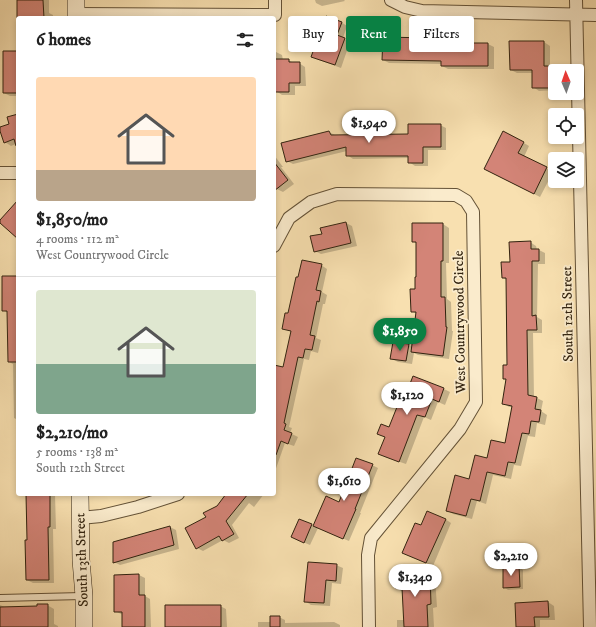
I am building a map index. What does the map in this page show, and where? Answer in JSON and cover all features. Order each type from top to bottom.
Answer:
[{"type":"street","points":[[76,11],[275,15],[275,0]]},
{"type":"street","points":[[391,0],[405,7],[422,11],[596,15]]},
{"type":"street","name":"South 12th Street","points":[[576,0],[590,627]]},
{"type":"street","points":[[0,173],[16,173]]},
{"type":"street","name":"West Countrywood Circle","points":[[276,242],[289,218],[311,202],[338,194],[456,195],[466,201],[473,212],[476,402],[460,429],[372,538],[368,556],[369,627]]},
{"type":"street","name":"South 13th Street","points":[[80,496],[84,627]]},
{"type":"street","points":[[80,518],[101,516],[172,496]]},
{"type":"lane","points":[[0,598],[84,596]]},
{"type":"building","points":[[17,0],[43,0],[44,16],[17,16]]},
{"type":"building","points":[[338,20],[342,22],[338,32]]},
{"type":"building","points":[[338,35],[345,38],[335,65],[311,57],[313,52],[338,52]]},
{"type":"building","points":[[401,37],[409,38],[409,52],[474,52],[474,43],[488,43],[488,66],[441,66],[441,61],[382,60],[382,52],[401,52]]},
{"type":"building","points":[[509,41],[544,41],[544,66],[548,66],[548,88],[532,88],[532,70],[510,70]]},
{"type":"building","points":[[3,51],[16,51],[16,93],[3,93]]},
{"type":"building","points":[[276,59],[289,59],[289,62],[300,62],[300,83],[289,83],[289,92],[276,92]]},
{"type":"building","points":[[16,115],[16,146],[14,139],[4,143],[0,131],[0,127],[9,124],[7,117]]},
{"type":"building","points":[[408,124],[441,124],[441,147],[423,147],[423,163],[408,163],[408,156],[346,156],[346,147],[286,162],[281,143],[329,131],[331,135],[408,134]]},
{"type":"building","points":[[503,131],[524,142],[518,153],[547,167],[534,194],[484,169]]},
{"type":"building","points":[[276,165],[288,180],[276,189]]},
{"type":"building","points":[[16,202],[16,237],[0,223],[0,220]]},
{"type":"building","points":[[346,222],[351,243],[314,252],[310,236],[322,234],[320,228]]},
{"type":"building","points":[[412,223],[443,223],[441,297],[445,297],[447,327],[443,356],[411,352],[416,312],[411,312],[410,289],[415,289],[416,277],[416,242],[412,242]]},
{"type":"building","points":[[531,241],[531,249],[539,249],[539,261],[532,261],[532,316],[536,315],[537,330],[527,330],[528,395],[537,397],[535,409],[541,410],[539,422],[531,421],[529,434],[522,433],[515,463],[508,462],[505,476],[487,472],[480,501],[471,499],[466,516],[446,511],[455,475],[469,479],[475,455],[487,458],[491,440],[505,443],[512,406],[502,404],[506,379],[503,379],[503,365],[507,365],[506,278],[502,278],[501,262],[510,262],[509,242]]},
{"type":"building","points":[[302,260],[322,264],[316,290],[321,291],[319,302],[317,301],[310,335],[315,336],[312,350],[305,349],[303,358],[298,357],[284,423],[286,424],[284,430],[292,433],[288,444],[281,441],[276,455],[276,365],[283,367],[291,331],[282,329],[285,313],[288,313],[296,277],[298,277]]},
{"type":"building","points":[[2,276],[16,276],[16,362],[8,362],[7,311],[2,311]]},
{"type":"building","points":[[393,342],[409,344],[406,361],[390,359]]},
{"type":"building","points":[[413,376],[444,388],[439,402],[432,399],[425,417],[417,415],[399,462],[378,454],[385,437],[377,434],[381,424],[389,427],[397,407],[393,406],[398,391],[406,394]]},
{"type":"building","points":[[356,458],[373,464],[343,539],[313,526],[326,496],[339,502]]},
{"type":"building","points":[[26,496],[50,496],[50,527],[48,527],[49,580],[26,580],[25,540],[27,540]]},
{"type":"building","points":[[224,496],[246,496],[226,521],[234,534],[222,541],[219,536],[196,549],[185,528],[206,517],[203,513],[217,506]]},
{"type":"building","points":[[427,511],[446,519],[426,563],[402,553],[415,523],[421,525]]},
{"type":"building","points":[[299,519],[312,524],[304,543],[291,537]]},
{"type":"building","points":[[170,526],[174,545],[113,563],[113,542]]},
{"type":"building","points":[[308,562],[337,564],[336,581],[326,580],[324,603],[304,602]]},
{"type":"building","points":[[519,566],[520,587],[503,588],[503,567]]},
{"type":"building","points":[[430,573],[431,604],[427,605],[428,627],[404,627],[402,588],[395,588],[395,574]]},
{"type":"building","points":[[139,574],[139,595],[145,595],[145,627],[122,627],[122,612],[114,612],[114,575]]},
{"type":"building","points":[[548,601],[549,617],[534,617],[535,627],[516,627],[515,603]]},
{"type":"building","points":[[37,604],[48,604],[48,627],[0,627],[0,607],[37,606]]},
{"type":"building","points":[[165,605],[221,605],[221,627],[165,627]]},
{"type":"building","points":[[270,616],[280,616],[280,627],[270,627]]}]
